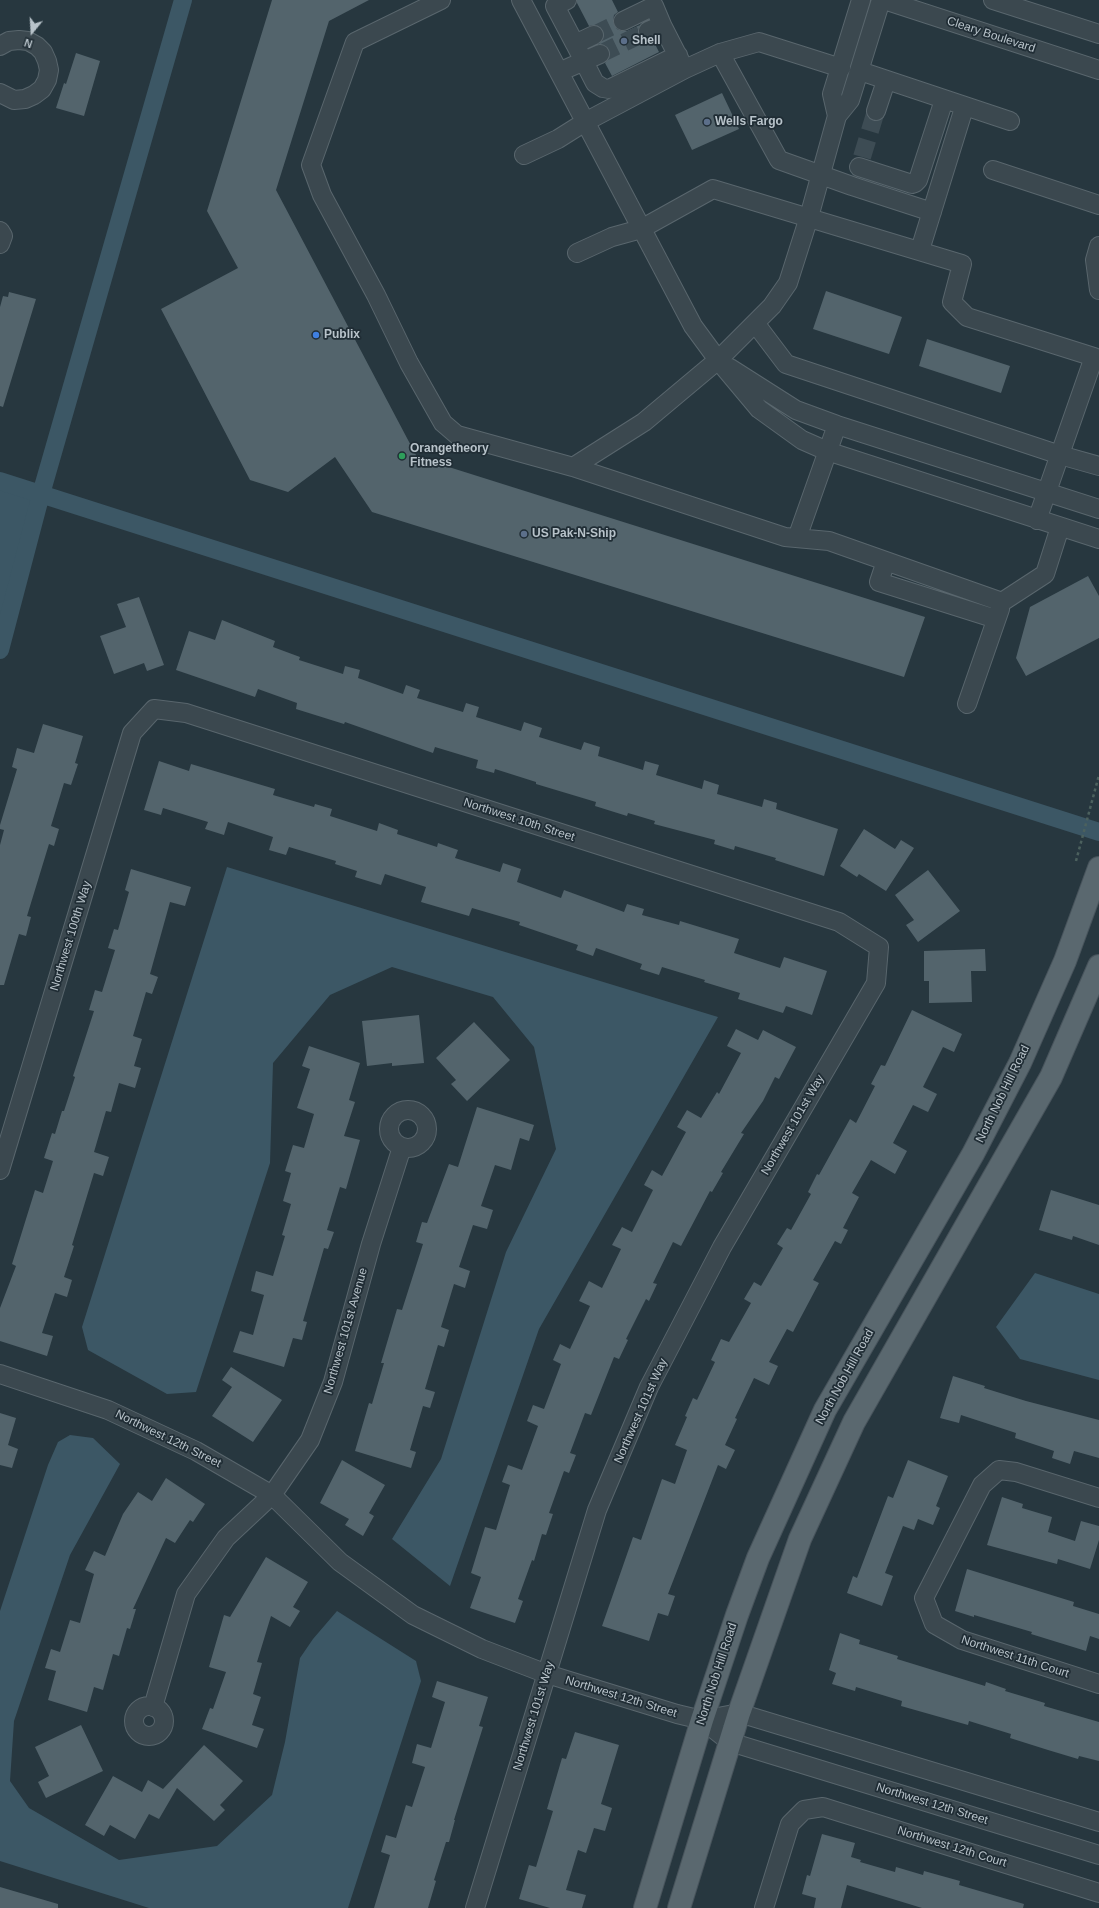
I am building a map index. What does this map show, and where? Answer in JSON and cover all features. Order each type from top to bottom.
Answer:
[{"type":"main road","name":"North Nob Hill Road","points":[[645,1908],[702,1720],[737,1615],[758,1558],[825,1410],[973,1154],[1020,1063],[1065,961],[1099,868]]},
{"type":"main road","points":[[679,1908],[739,1713],[800,1539],[854,1422],[1051,1077],[1099,966]]},
{"type":"street","points":[[441,0],[355,42],[310,165],[322,194],[376,295],[408,363],[443,423],[457,435],[573,467],[785,537],[829,541],[886,561],[999,610]]},
{"type":"street","points":[[521,0],[641,229],[694,326],[718,360],[759,409],[802,440],[828,451],[1099,539]]},
{"type":"street","points":[[837,116],[832,94],[861,0]]},
{"type":"street","points":[[573,467],[644,422],[718,360],[772,306],[788,283],[809,217],[837,116],[850,100],[882,0]]},
{"type":"street","name":"Cleary Boulevard","points":[[882,0],[1099,70]]},
{"type":"street","points":[[993,0],[1099,34]]},
{"type":"street","points":[[561,3],[575,44],[592,57],[595,83],[609,89],[681,62],[759,42],[841,68]]},
{"type":"street","points":[[623,21],[652,3],[655,28],[681,62]]},
{"type":"street","points":[[575,44],[594,35]]},
{"type":"street","points":[[0,46],[10,41],[28,41],[37,46],[43,52],[49,70],[45,84],[34,95],[24,99],[14,100],[0,93]]},
{"type":"street","points":[[720,53],[779,160],[821,176],[932,212]]},
{"type":"street","points":[[559,72],[592,57]]},
{"type":"street","points":[[524,155],[558,139],[681,62]]},
{"type":"street","points":[[860,71],[964,108],[1010,121]]},
{"type":"street","points":[[876,111],[886,81]]},
{"type":"street","points":[[852,186],[860,162],[912,184],[915,183],[918,180],[944,100]]},
{"type":"street","points":[[920,250],[964,108]]},
{"type":"street","points":[[993,170],[1099,205]]},
{"type":"street","points":[[577,253],[612,237],[641,229],[713,189],[920,250],[962,264],[952,302],[967,317],[1094,357],[1094,376],[1060,455],[1037,520]]},
{"type":"street","points":[[0,231],[3,236],[0,244]]},
{"type":"street","points":[[1099,246],[1095,260],[1099,290]]},
{"type":"street","points":[[755,323],[786,364],[1060,455],[1099,466]]},
{"type":"street","points":[[718,360],[796,410],[837,425],[1099,509]]},
{"type":"street","points":[[797,538],[837,425]]},
{"type":"street","points":[[968,704],[999,610],[1046,574],[1060,527]]},
{"type":"street","name":"Northwest 10th Street","points":[[154,708],[186,713],[839,922],[878,947]]},
{"type":"street","name":"Northwest 100th Way","points":[[0,1170],[132,733],[154,708]]},
{"type":"street","name":"Northwest 101st Way","points":[[475,1908],[597,1510],[649,1387],[722,1247],[876,983],[878,947]]},
{"type":"street","name":"Northwest 101st Avenue","points":[[153,1707],[186,1594],[226,1538],[272,1495],[310,1440],[333,1382],[371,1244],[402,1147]]},
{"type":"street","name":"Northwest 12th Street","points":[[0,1374],[108,1410],[196,1451],[272,1495],[340,1562],[413,1615],[482,1649],[547,1674],[677,1714],[702,1720],[739,1713],[1099,1822]]},
{"type":"street","name":"Northwest 11th Court","points":[[1099,1498],[1016,1472],[999,1470],[982,1485],[924,1598],[934,1624],[962,1640],[1099,1684]]},
{"type":"street","name":"Northwest 12th Street","points":[[702,1720],[730,1742],[1099,1855]]},
{"type":"street","name":"Northwest 12th Court","points":[[764,1908],[790,1824],[804,1810],[823,1807],[1099,1893]]},
{"type":"path","points":[[1076,861],[1099,775]]},
{"type":"water","points":[[0,481],[41,494],[0,650]]},
{"type":"water","points":[[227,867],[718,1017],[539,1329],[450,1586],[392,1539],[441,1459],[506,1252],[556,1149],[534,1047],[493,997],[392,967],[330,995],[273,1063],[270,1163],[196,1392],[167,1394],[88,1350],[82,1327]]},
{"type":"water","points":[[1035,1273],[1099,1294],[1099,1380],[1020,1359],[996,1327]]},
{"type":"water","points":[[70,1435],[93,1438],[120,1464],[70,1555],[14,1721],[10,1781],[29,1808],[119,1860],[217,1846],[272,1795],[285,1742],[300,1658],[313,1639],[337,1611],[416,1661],[421,1681],[348,1908],[149,1908],[0,1861],[0,1611],[48,1465],[58,1442]]},
{"type":"building","points":[[272,0],[369,0],[329,21],[276,190],[417,457],[925,617],[904,677],[372,512],[335,457],[288,492],[250,480],[161,309],[238,268],[207,211]]},
{"type":"building","name":"Shell","points":[[577,0],[612,0],[618,12],[614,15],[613,21],[617,29],[627,31],[640,25],[638,30],[639,35],[646,41],[653,40],[659,52],[612,76],[605,63],[610,56],[610,50],[606,45],[599,44],[604,36],[604,31],[595,25],[589,26],[577,3]]},
{"type":"building","points":[[76,53],[100,61],[84,116],[56,108]]},
{"type":"building","name":"Wells Fargo","points":[[722,93],[739,129],[692,150],[675,115]]},
{"type":"building","points":[[826,291],[902,317],[889,354],[813,329]]},
{"type":"building","points":[[9,292],[36,299],[3,407],[0,406],[0,307],[3,296],[8,297]]},
{"type":"building","points":[[927,339],[1010,366],[1001,393],[919,366]]},
{"type":"building","points":[[1088,576],[1099,596],[1099,638],[1026,676],[1016,658],[1030,607]]},
{"type":"building","points":[[139,597],[164,665],[147,671],[144,663],[114,674],[100,636],[126,627],[117,604]]},
{"type":"building","points":[[222,620],[275,641],[273,647],[300,657],[299,660],[343,674],[345,666],[360,670],[358,678],[403,694],[406,685],[420,690],[417,698],[463,712],[466,703],[479,707],[476,717],[521,731],[524,722],[542,728],[539,737],[581,750],[584,742],[600,747],[598,756],[643,770],[645,761],[659,765],[656,775],[702,789],[704,780],[719,785],[717,794],[762,807],[764,799],[777,803],[776,809],[838,829],[824,876],[775,860],[776,858],[735,846],[734,850],[714,844],[715,840],[654,824],[655,821],[628,813],[627,816],[595,806],[596,802],[536,784],[536,782],[495,769],[494,773],[476,768],[478,760],[435,747],[433,753],[345,722],[344,724],[296,709],[297,703],[258,689],[255,697],[176,670],[189,631],[215,640]]},
{"type":"building","points":[[43,724],[83,736],[75,763],[78,764],[71,785],[64,783],[51,826],[59,829],[54,846],[49,844],[27,916],[31,917],[26,936],[19,934],[4,985],[0,985],[0,845],[4,830],[0,829],[0,825],[17,769],[12,767],[17,748],[34,753]]},
{"type":"building","points":[[159,761],[189,771],[191,764],[275,789],[273,795],[314,807],[315,804],[332,809],[330,816],[377,831],[379,823],[398,830],[397,834],[437,847],[438,843],[458,850],[455,858],[500,872],[503,863],[521,869],[517,882],[561,898],[564,890],[624,912],[627,904],[644,909],[642,915],[679,925],[680,921],[739,939],[734,953],[780,968],[784,957],[827,971],[812,1015],[786,1006],[783,1013],[738,999],[740,993],[704,982],[705,980],[662,967],[659,975],[640,969],[642,964],[596,948],[593,956],[576,950],[578,945],[519,925],[520,922],[472,908],[469,916],[421,902],[426,887],[385,874],[381,885],[355,877],[357,871],[335,864],[336,861],[289,847],[286,855],[269,850],[273,837],[228,822],[224,835],[205,829],[208,822],[163,808],[161,815],[144,810]]},
{"type":"building","points":[[864,829],[895,849],[901,840],[914,848],[886,891],[859,874],[857,877],[840,866]]},
{"type":"building","points":[[131,869],[191,887],[185,906],[170,902],[150,974],[158,977],[152,994],[146,992],[133,1036],[142,1039],[134,1066],[141,1068],[135,1088],[119,1083],[111,1112],[106,1111],[94,1152],[109,1157],[103,1176],[94,1173],[72,1245],[74,1246],[64,1277],[72,1280],[67,1297],[55,1293],[42,1333],[53,1336],[47,1356],[0,1341],[0,1308],[16,1266],[12,1264],[35,1190],[43,1193],[53,1161],[44,1158],[52,1133],[55,1134],[62,1111],[64,1111],[75,1077],[73,1076],[94,1011],[89,1010],[95,990],[102,992],[115,950],[108,948],[114,929],[118,930],[129,892],[125,890]]},
{"type":"building","points":[[928,870],[960,911],[918,942],[906,925],[914,920],[895,895]]},
{"type":"building","points":[[985,949],[986,971],[971,971],[972,1002],[929,1003],[929,981],[924,981],[924,951]]},
{"type":"building","points":[[912,1010],[962,1034],[954,1052],[943,1047],[923,1087],[937,1094],[928,1112],[913,1105],[893,1143],[907,1151],[895,1174],[871,1160],[852,1193],[859,1197],[843,1228],[848,1230],[841,1244],[835,1241],[813,1280],[819,1283],[793,1332],[787,1329],[769,1362],[778,1366],[769,1385],[754,1378],[735,1418],[737,1419],[725,1445],[735,1450],[726,1469],[718,1465],[668,1594],[675,1596],[668,1616],[658,1613],[649,1641],[602,1626],[633,1537],[641,1540],[662,1479],[675,1484],[687,1450],[675,1445],[693,1398],[697,1400],[715,1362],[711,1360],[721,1339],[729,1342],[751,1303],[744,1299],[754,1282],[761,1286],[783,1248],[777,1244],[787,1228],[791,1230],[811,1194],[808,1192],[817,1174],[819,1175],[850,1119],[856,1123],[875,1086],[871,1084],[881,1065],[885,1066]]},
{"type":"building","points":[[419,1015],[424,1063],[392,1066],[392,1063],[367,1066],[362,1021]]},
{"type":"building","points":[[474,1022],[510,1060],[467,1101],[451,1084],[456,1080],[436,1058]]},
{"type":"building","points":[[736,1029],[758,1040],[763,1030],[796,1047],[779,1079],[775,1077],[763,1101],[741,1133],[744,1134],[721,1172],[723,1173],[712,1192],[710,1191],[681,1246],[673,1242],[653,1283],[657,1284],[649,1301],[646,1299],[626,1339],[628,1340],[619,1359],[614,1357],[591,1415],[585,1413],[570,1453],[576,1455],[569,1473],[564,1471],[549,1513],[553,1514],[546,1535],[542,1534],[534,1561],[532,1560],[518,1599],[523,1601],[515,1623],[470,1608],[481,1577],[471,1573],[485,1527],[496,1530],[510,1485],[502,1482],[508,1465],[522,1470],[538,1426],[527,1421],[533,1405],[544,1409],[561,1364],[553,1360],[560,1344],[570,1349],[590,1306],[579,1301],[589,1281],[602,1288],[621,1249],[612,1245],[622,1227],[632,1232],[653,1190],[644,1185],[652,1170],[662,1176],[686,1132],[677,1127],[687,1110],[701,1118],[717,1092],[719,1094],[741,1053],[727,1046]]},
{"type":"building","points":[[309,1046],[360,1063],[349,1100],[355,1102],[344,1136],[360,1140],[346,1189],[340,1187],[327,1230],[334,1232],[328,1249],[324,1248],[303,1321],[307,1322],[302,1340],[293,1338],[284,1367],[233,1352],[240,1331],[253,1335],[264,1295],[251,1291],[256,1271],[273,1276],[285,1236],[282,1235],[291,1204],[283,1201],[291,1173],[285,1171],[293,1145],[304,1148],[314,1114],[297,1108],[310,1069],[302,1066]]},
{"type":"building","points":[[477,1107],[534,1125],[529,1141],[520,1138],[511,1170],[495,1165],[481,1206],[493,1210],[487,1229],[473,1225],[459,1267],[470,1271],[465,1288],[454,1284],[441,1327],[449,1330],[444,1347],[438,1345],[425,1389],[435,1392],[430,1408],[423,1406],[410,1450],[416,1452],[411,1468],[355,1451],[369,1403],[372,1404],[384,1363],[381,1363],[397,1309],[402,1310],[423,1244],[416,1242],[422,1222],[427,1223],[449,1164],[458,1167]]},
{"type":"building","points":[[1051,1190],[1099,1205],[1099,1245],[1073,1236],[1072,1240],[1039,1230]]},
{"type":"building","points":[[231,1367],[282,1400],[253,1442],[212,1416],[232,1387],[222,1380]]},
{"type":"building","points":[[953,1376],[985,1386],[984,1388],[1026,1401],[1099,1420],[1099,1458],[1074,1451],[1070,1464],[1052,1458],[1054,1451],[1015,1438],[1016,1433],[961,1415],[959,1423],[940,1418]]},
{"type":"building","points":[[0,1413],[16,1418],[8,1445],[18,1449],[12,1468],[0,1465]]},
{"type":"building","points":[[342,1460],[385,1485],[369,1513],[374,1516],[363,1536],[345,1525],[349,1519],[320,1503]]},
{"type":"building","points":[[908,1460],[948,1476],[936,1506],[940,1508],[933,1525],[918,1519],[914,1530],[903,1526],[885,1573],[893,1576],[882,1606],[847,1593],[853,1576],[857,1578],[888,1496],[893,1498]]},
{"type":"building","points":[[166,1478],[205,1504],[193,1522],[190,1520],[175,1543],[166,1538],[133,1609],[136,1609],[130,1629],[127,1628],[119,1656],[113,1654],[103,1690],[94,1687],[87,1712],[48,1700],[56,1671],[45,1668],[51,1649],[60,1652],[70,1620],[80,1623],[94,1574],[85,1570],[94,1551],[105,1556],[123,1514],[138,1492],[152,1501]]},
{"type":"building","points":[[1002,1497],[1023,1504],[1022,1508],[1052,1517],[1048,1532],[1075,1541],[1081,1521],[1099,1526],[1099,1540],[1090,1569],[1058,1559],[1057,1564],[987,1545]]},
{"type":"building","points":[[266,1557],[308,1582],[293,1607],[300,1611],[290,1627],[271,1616],[257,1662],[262,1663],[253,1694],[261,1697],[252,1725],[264,1729],[257,1748],[202,1729],[210,1708],[213,1709],[226,1672],[209,1667],[224,1615],[230,1617]]},
{"type":"building","points":[[967,1569],[1074,1602],[1073,1606],[1099,1614],[1099,1639],[1090,1636],[1086,1651],[1031,1634],[1032,1632],[955,1611]]},
{"type":"building","points":[[840,1633],[860,1640],[859,1644],[898,1656],[897,1659],[985,1686],[986,1682],[1006,1689],[1005,1691],[1045,1703],[1044,1706],[1099,1722],[1099,1761],[1079,1756],[1078,1759],[1010,1738],[1011,1734],[969,1721],[968,1725],[901,1706],[902,1701],[856,1687],[855,1691],[832,1684],[836,1673],[829,1670]]},
{"type":"building","points":[[437,1681],[488,1697],[479,1726],[483,1727],[454,1820],[449,1842],[446,1842],[434,1880],[436,1881],[428,1908],[374,1908],[390,1855],[381,1852],[386,1835],[396,1838],[406,1805],[412,1807],[425,1767],[412,1763],[417,1744],[431,1748],[445,1702],[432,1697]]},
{"type":"building","points":[[81,1725],[103,1771],[46,1798],[38,1782],[49,1776],[35,1747]]},
{"type":"building","points":[[575,1732],[619,1745],[601,1804],[612,1808],[605,1831],[594,1828],[586,1853],[578,1850],[566,1890],[586,1895],[582,1908],[550,1908],[519,1899],[529,1865],[536,1867],[553,1811],[547,1809],[562,1758],[566,1759]]},
{"type":"building","points":[[204,1745],[243,1781],[220,1805],[225,1810],[214,1821],[177,1788],[159,1819],[149,1814],[135,1839],[110,1825],[104,1836],[85,1825],[113,1776],[142,1792],[148,1780],[163,1789]]},
{"type":"building","points":[[822,1834],[855,1843],[851,1857],[861,1860],[860,1862],[895,1872],[896,1867],[923,1875],[924,1871],[960,1881],[959,1885],[1024,1904],[1023,1908],[922,1908],[847,1885],[841,1908],[814,1908],[816,1898],[802,1894],[807,1875],[810,1876]]},
{"type":"building","points":[[0,1887],[58,1904],[58,1908],[0,1908]]},
{"type":"waterway","points":[[0,650],[41,494],[183,0]]},
{"type":"waterway","points":[[0,481],[1099,832]]},
{"type":"tunnel","points":[[594,35],[623,21]]},
{"type":"tunnel","points":[[600,54],[648,31]]},
{"type":"tunnel","points":[[862,157],[876,111]]},
{"type":"place","name":"Shell","points":[[624,41]]},
{"type":"place","name":"Wells Fargo","points":[[707,122]]},
{"type":"place","name":"Publix","points":[[316,335]]},
{"type":"place","name":"Orangetheory Fitness","points":[[402,456]]},
{"type":"place","name":"US Pak-N-Ship","points":[[524,534]]}]
